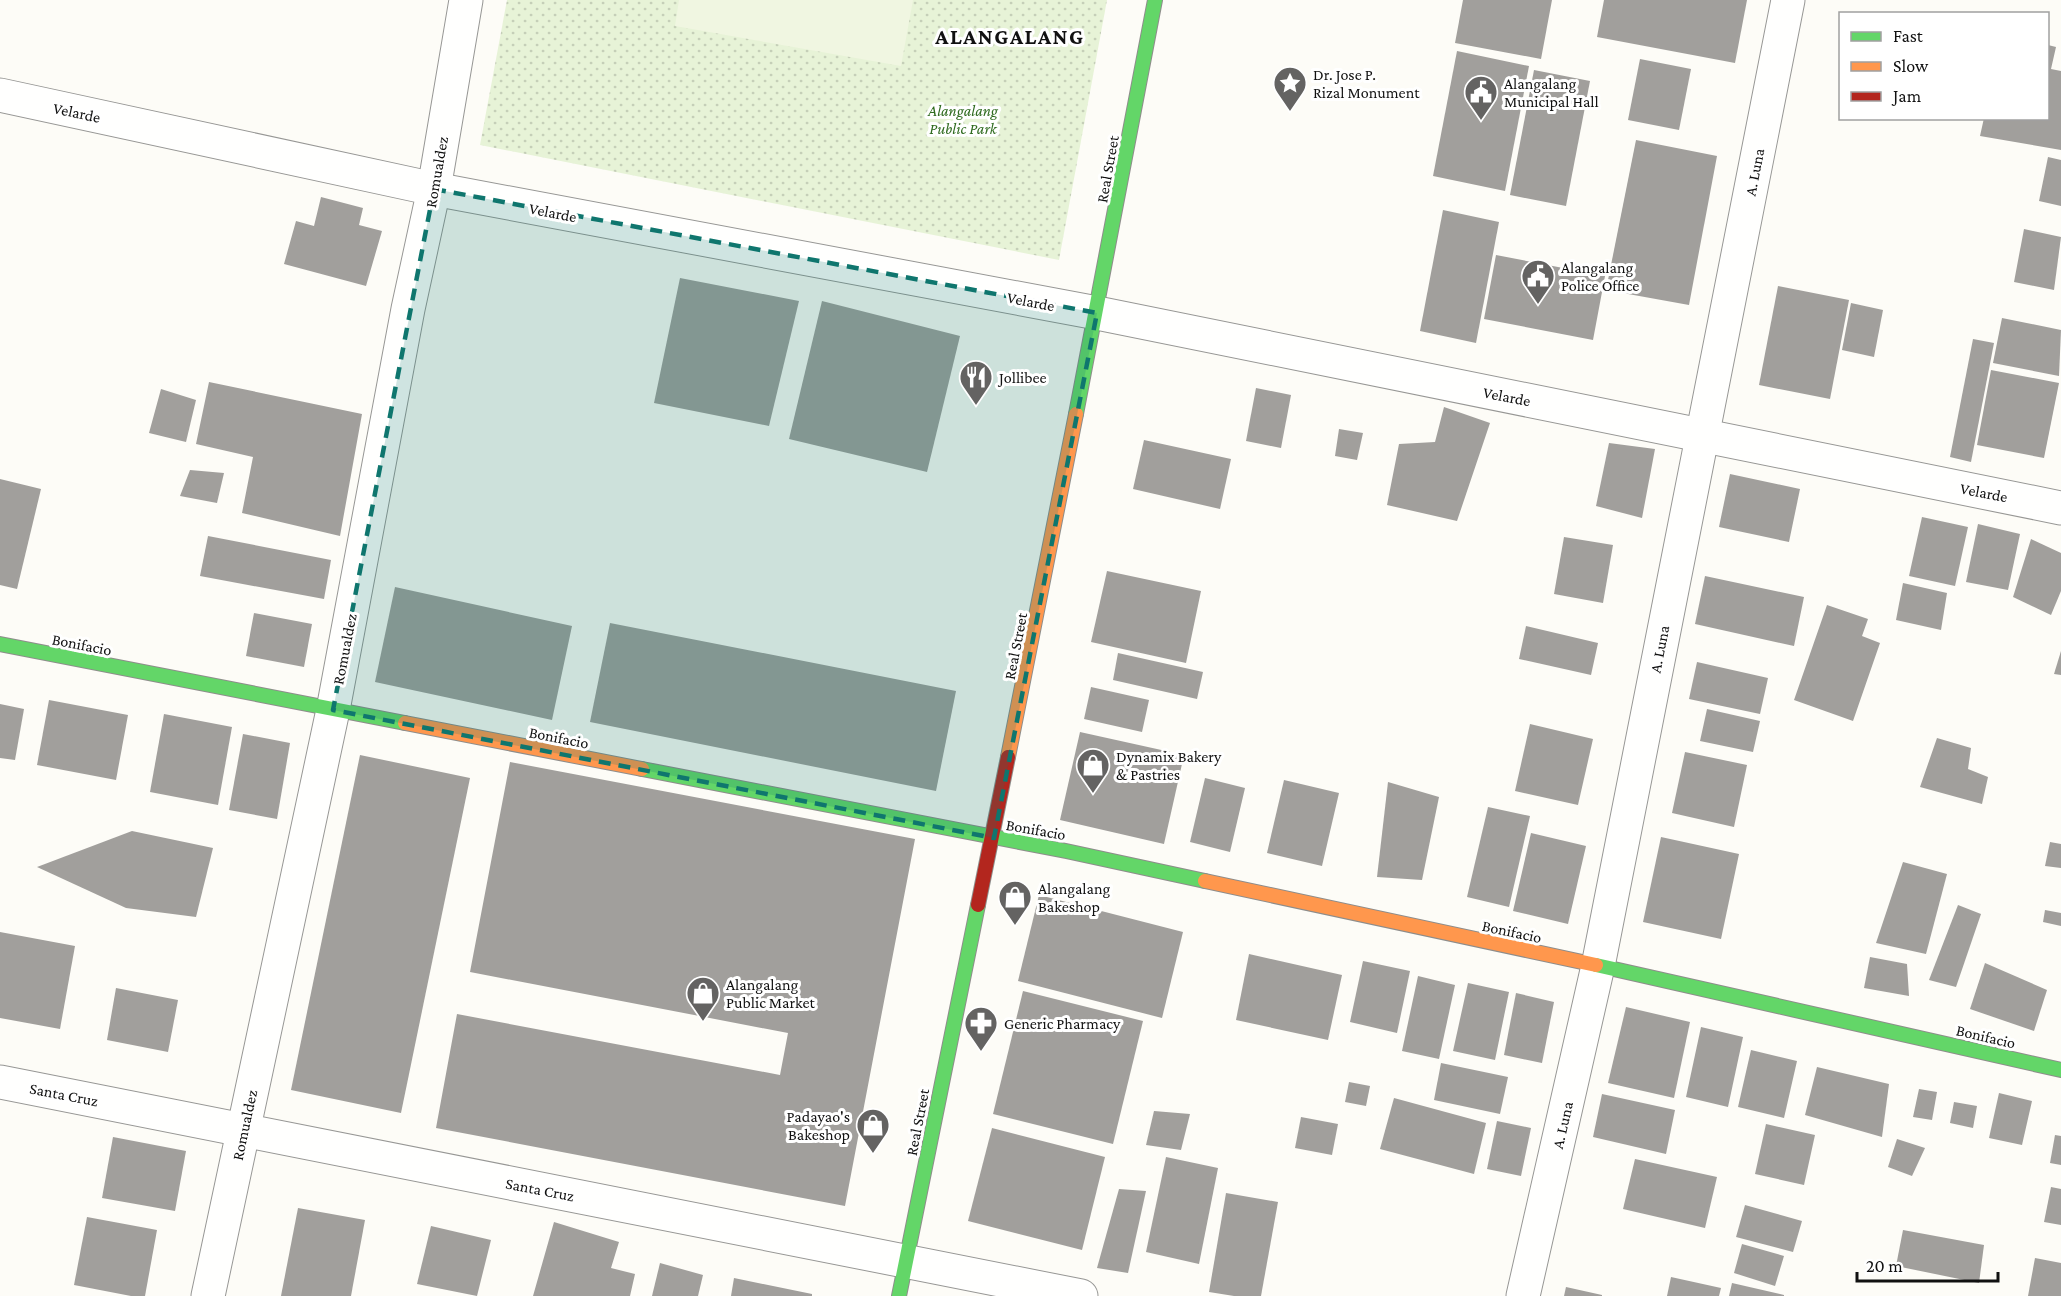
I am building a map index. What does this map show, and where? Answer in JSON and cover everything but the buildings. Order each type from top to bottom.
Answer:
[{"type":"main road","name":"Real Street","points":[[899,1296],[994,838],[1097,313],[1155,0]]},
{"type":"main road","name":"Bonifacio","points":[[0,644],[1066,851],[1598,966],[2061,1070]]},
{"type":"street","name":"Romualdez","points":[[208,1296],[333,710],[408,309],[434,189],[466,0]]},
{"type":"street","name":"A. Luna","points":[[1523,1296],[1598,966],[1788,0]]},
{"type":"street","name":"Velarde","points":[[0,95],[434,189],[1097,313],[2061,508]]},
{"type":"street","name":"Santa Cruz","points":[[0,1082],[1081,1296]]},
{"type":"highlighted area","points":[[434,189],[1097,313],[994,838],[333,710]]},
{"type":"green space","name":"Alangalang Public Park","points":[[507,0],[1107,0],[1059,260],[480,145]]},
{"type":"green space","points":[[679,0],[913,0],[901,66],[675,26]]},
{"type":"traffic: fast","points":[[1076,414],[1155,0]]},
{"type":"traffic: fast","points":[[0,644],[405,723]]},
{"type":"traffic: fast","points":[[642,769],[1066,851],[1205,881]]},
{"type":"traffic: fast","points":[[899,1296],[978,905]]},
{"type":"traffic: fast","points":[[1596,965],[2061,1070]]},
{"type":"traffic: slow","points":[[1008,757],[1076,414]]},
{"type":"traffic: slow","points":[[405,723],[642,769]]},
{"type":"traffic: slow","points":[[1205,881],[1596,965]]},
{"type":"traffic: jam","points":[[978,905],[1008,757]]},
{"type":"place","name":"Dr. Jose P. Rizal Monument","points":[[1290,112]]},
{"type":"place","name":"Alangalang Municipal Hall","points":[[1481,121]]},
{"type":"place","name":"Alangalang Police Office","points":[[1538,305]]},
{"type":"place","name":"Jollibee","points":[[976,406]]},
{"type":"place","name":"Dynamix Bakery & Pastries","points":[[1093,794]]},
{"type":"place","name":"Alangalang Bakeshop","points":[[1015,926]]},
{"type":"place","name":"Alangalang Public Market","points":[[703,1022]]},
{"type":"place","name":"Generic Pharmacy","points":[[981,1052]]},
{"type":"place","name":"Padayao's Bakeshop","points":[[873,1154]]},
{"type":"district","name":"ALANGALANG","points":[[1010,36]]}]
